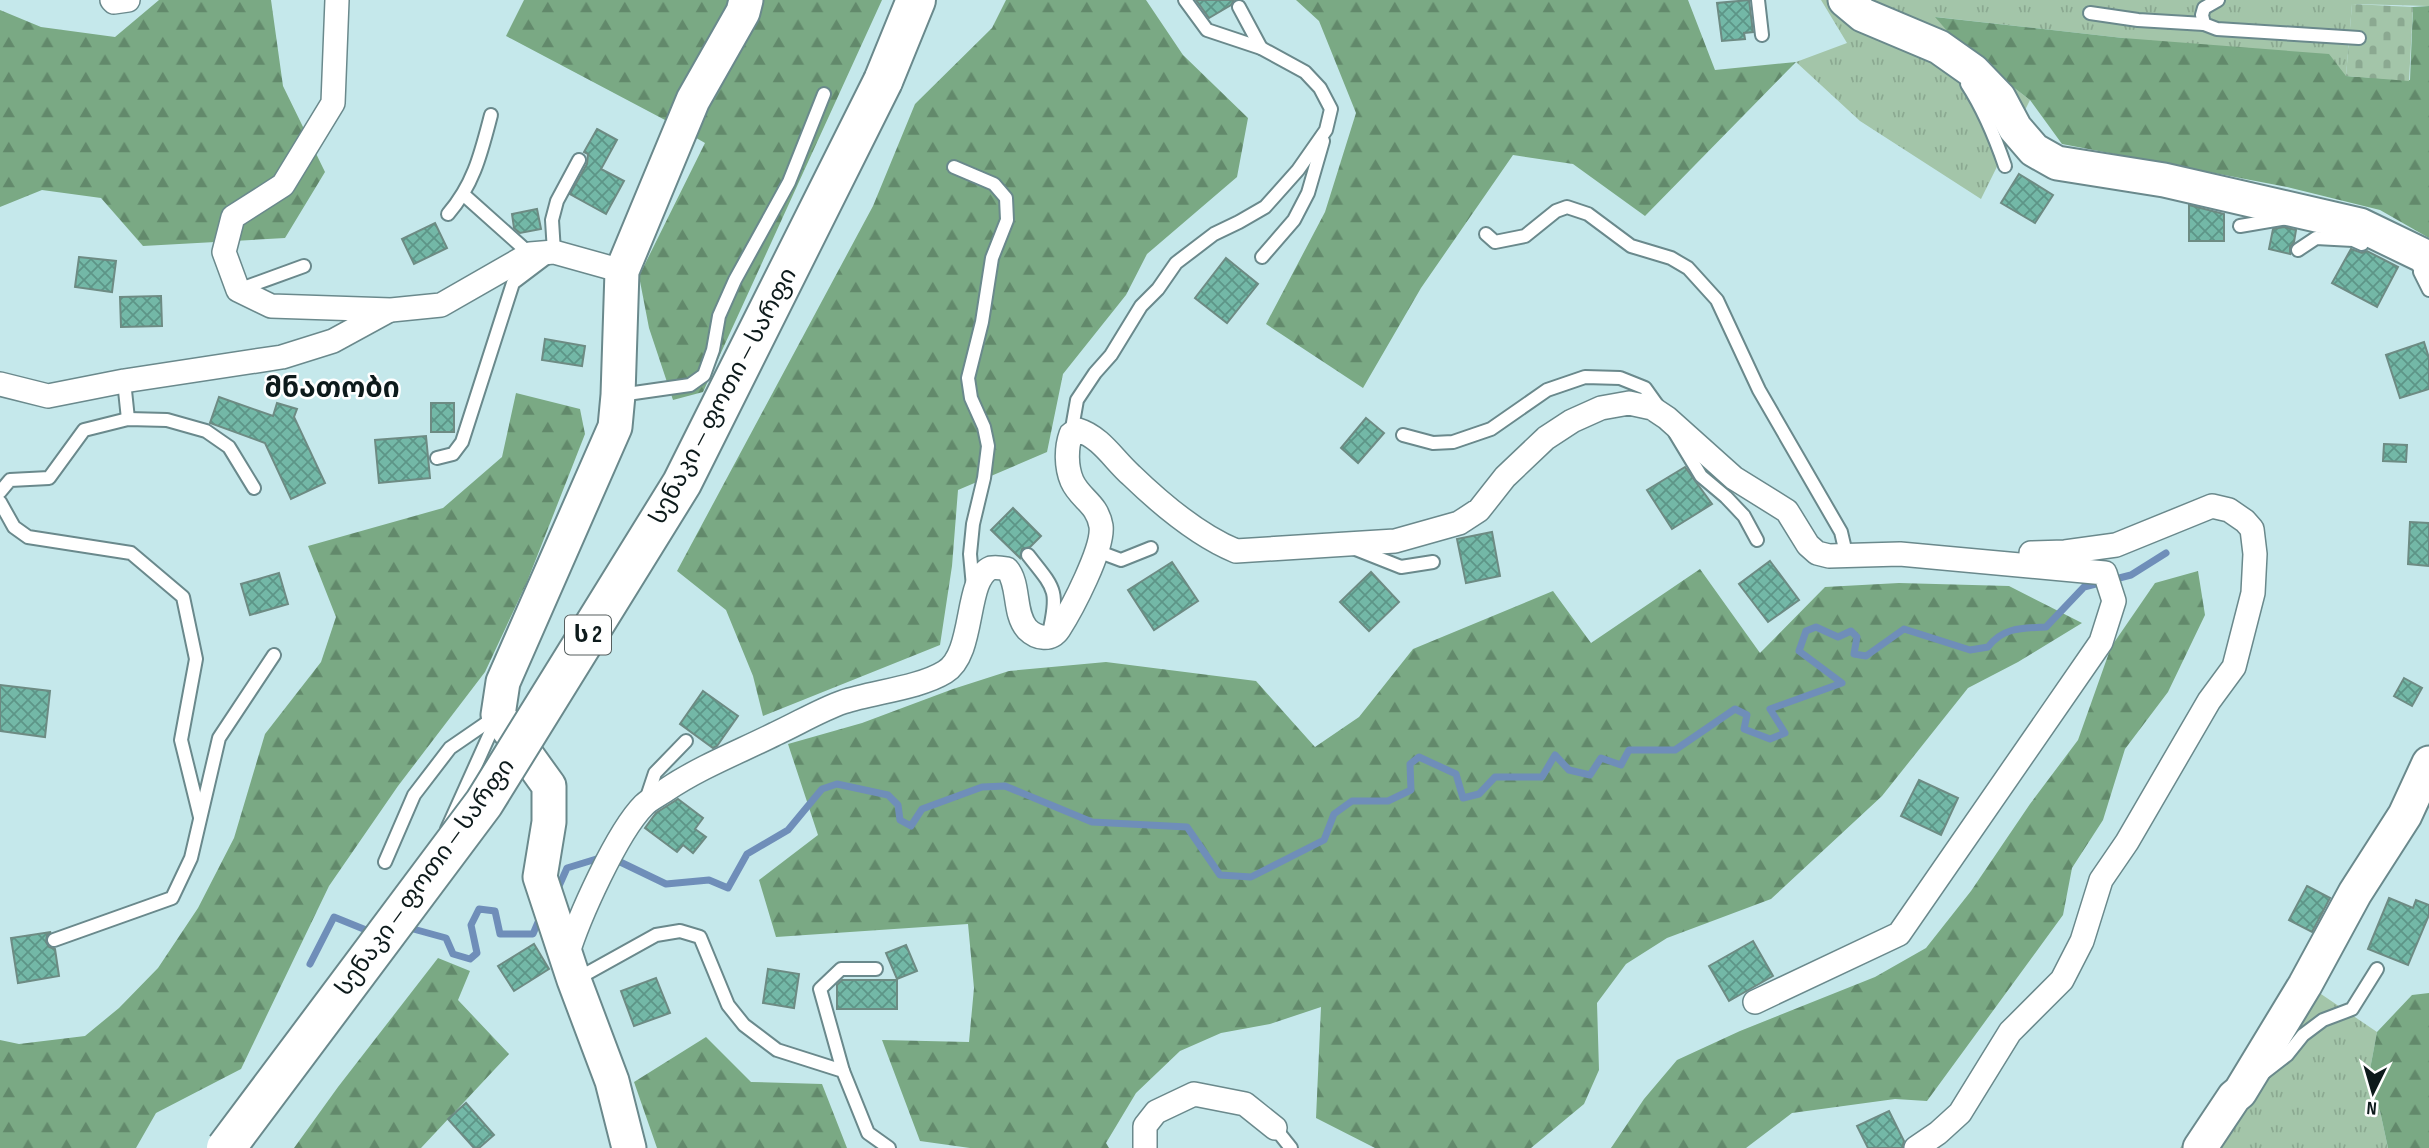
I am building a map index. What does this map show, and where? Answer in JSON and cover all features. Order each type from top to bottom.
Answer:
[{"type":"highway","name":"სენაკი — ფოთი — სარფი","points":[[226,1148],[484,803],[682,483],[883,81],[916,0]]},
{"type":"street","points":[[112,0],[128,0]]},
{"type":"street","points":[[337,0],[333,103],[282,185],[233,217],[224,252],[237,290],[271,306],[391,310],[440,305],[530,254],[554,252],[622,271]]},
{"type":"street","points":[[629,1148],[612,1081],[545,890],[549,786],[498,715],[503,682],[615,427],[622,271],[693,100],[743,12],[746,0]]},
{"type":"street","points":[[1845,0],[1863,15],[1939,47],[1973,71],[1999,97],[2015,128],[2034,150],[2057,163],[2164,180],[2360,225],[2424,256],[2422,269]]},
{"type":"street","points":[[0,384],[48,396],[124,381],[282,357],[334,341],[391,310]]},
{"type":"street","points":[[571,968],[573,935],[626,830],[645,805],[679,782],[715,763],[840,703],[925,680],[946,671],[959,656],[974,593],[985,572],[993,567],[1007,569],[1013,576],[1015,596],[1026,628],[1039,637],[1048,638],[1056,634],[1069,614],[1101,539],[1096,509],[1073,482],[1069,468],[1068,445],[1072,434],[1079,430],[1091,434],[1150,492],[1217,544],[1236,551],[1395,541],[1459,523],[1479,510],[1505,477],[1546,439],[1572,421],[1601,408],[1629,403],[1652,408],[1667,418],[1734,478],[1787,511],[1808,545],[1817,553],[1829,556],[1940,556],[2105,573],[2114,601],[2101,642],[1899,934],[1755,1002]]},
{"type":"street","points":[[1916,1148],[1938,1133],[1960,1112],[2010,1032],[2062,980],[2082,941],[2101,880],[2127,842],[2203,711],[2234,667],[2253,593],[2255,554],[2252,529],[2245,521],[2229,510],[2212,506],[2116,545],[2065,552],[1940,556]]},
{"type":"street","points":[[2200,1148],[2240,1092],[2305,985],[2355,893],[2405,815],[2429,763]]},
{"type":"street","points":[[1145,1148],[1145,1126],[1156,1112],[1194,1094],[1245,1104],[1275,1128]]},
{"type":"lane","points":[[1185,0],[1207,30],[1261,48],[1305,72],[1320,88],[1331,109],[1308,193],[1294,220],[1262,257]]},
{"type":"lane","points":[[1758,0],[1762,35]]},
{"type":"lane","points":[[2204,24],[2204,8],[2218,0]]},
{"type":"lane","points":[[1239,7],[1261,48]]},
{"type":"lane","points":[[2090,13],[2138,20],[2204,24],[2217,29],[2359,38]]},
{"type":"lane","points":[[1916,37],[1963,78],[1978,100],[2005,166]]},
{"type":"lane","points":[[618,395],[690,386],[704,375],[713,351],[719,316],[735,280],[789,182],[824,94]]},
{"type":"lane","points":[[448,214],[464,195],[479,160],[491,115]]},
{"type":"lane","points":[[1072,434],[1077,400],[1111,355],[1142,306],[1176,263],[1214,234],[1265,207],[1298,170],[1326,130]]},
{"type":"lane","points":[[437,458],[453,454],[462,442],[513,283],[554,252],[552,220],[557,201],[579,160]]},
{"type":"lane","points":[[954,167],[994,184],[1006,198],[1007,220],[992,258],[982,322],[968,378],[971,398],[984,427],[988,446],[970,554],[974,593]]},
{"type":"lane","points":[[464,195],[530,254]]},
{"type":"lane","points":[[1486,234],[1495,242],[1525,236],[1556,211],[1567,207],[1588,214],[1631,246],[1671,258],[1688,268],[1717,300],[1759,390],[1841,532],[1845,549],[1840,556]]},
{"type":"lane","points":[[2240,226],[2308,213]]},
{"type":"lane","points":[[2298,250],[2316,237],[2353,240],[2375,250]]},
{"type":"lane","points":[[237,290],[304,266]]},
{"type":"lane","points":[[2422,269],[2429,290]]},
{"type":"lane","points":[[1403,435],[1433,443],[1453,442],[1492,429],[1547,390],[1585,377],[1620,378],[1645,388],[1667,418],[1700,476],[1744,516],[1756,540]]},
{"type":"lane","points":[[124,381],[128,419]]},
{"type":"lane","points":[[0,492],[10,480],[49,478],[84,430],[128,419],[167,420],[206,431],[229,447],[254,488]]},
{"type":"lane","points":[[0,502],[14,527],[29,537],[131,553],[183,597],[196,659],[181,740],[200,817]]},
{"type":"lane","points":[[1345,545],[1401,567],[1433,562]]},
{"type":"lane","points":[[1097,551],[1122,559],[1151,548]]},
{"type":"lane","points":[[1028,555],[1053,585],[1055,609],[1048,638]]},
{"type":"lane","points":[[54,940],[172,898],[191,858],[219,738],[274,655]]},
{"type":"lane","points":[[385,862],[414,795],[450,748],[498,715]]},
{"type":"lane","points":[[418,913],[452,813],[471,779],[498,715]]},
{"type":"lane","points":[[645,805],[655,773],[686,741]]},
{"type":"lane","points":[[571,968],[656,935],[680,931],[700,937],[728,1005],[744,1025],[777,1050],[843,1071]]},
{"type":"lane","points":[[876,969],[841,969],[820,989],[843,1071],[868,1133],[889,1148]]},
{"type":"lane","points":[[2240,1092],[2287,1055],[2303,1035],[2323,1020],[2352,1009],[2378,970]]},
{"type":"lane","points":[[1275,1128],[1290,1148]]},
{"type":"green space","points":[[159,0],[271,0],[283,86],[325,172],[285,238],[143,246],[101,198],[42,190],[0,207],[0,10],[41,27],[115,37]]},
{"type":"green space","points":[[524,0],[882,0],[703,392],[673,400],[649,328],[639,276],[705,143],[506,36]]},
{"type":"green space","points":[[1006,0],[1146,0],[1183,55],[1248,118],[1237,177],[1147,254],[1126,295],[1063,374],[1047,452],[958,490],[952,566],[940,645],[763,716],[753,676],[726,610],[677,571],[873,206],[915,104],[992,28]]},
{"type":"green space","points":[[1296,0],[1688,0],[1715,70],[1796,62],[1645,216],[1573,164],[1513,155],[1421,288],[1363,388],[1266,324],[1325,212],[1356,113],[1319,21]]},
{"type":"green space","points":[[1821,0],[2429,0],[2429,6],[2352,4],[2346,76],[2123,38],[1936,17],[1962,48],[2030,100],[1981,199],[1860,121],[1796,62],[1847,43]]},
{"type":"green space","points":[[2352,4],[2413,7],[2409,81],[2346,76]]},
{"type":"green space","points":[[2429,6],[2429,238],[2380,210],[2287,187],[2062,144],[2030,100],[1962,48],[1935,17],[2123,38],[2329,54],[2346,76],[2410,80],[2413,7]]},
{"type":"green space","points":[[516,393],[580,409],[585,434],[527,582],[485,672],[398,786],[329,886],[241,1069],[156,1113],[136,1148],[0,1148],[0,1040],[19,1044],[85,1036],[119,1008],[158,968],[198,908],[234,838],[265,734],[321,662],[336,617],[308,546],[443,508],[502,457]]},
{"type":"green space","points":[[1700,569],[1760,653],[1825,587],[1899,583],[2009,586],[2082,623],[2018,662],[1968,688],[1882,796],[1771,899],[1667,938],[1626,964],[1597,1003],[1599,1070],[1584,1104],[1531,1148],[1375,1148],[1316,1118],[1321,1007],[1270,1024],[1221,1033],[1180,1051],[1136,1093],[1106,1143],[1109,1148],[970,1148],[920,1141],[882,1040],[969,1042],[974,988],[968,924],[776,937],[759,880],[818,835],[788,744],[862,723],[1009,671],[1106,662],[1256,681],[1315,747],[1359,717],[1413,649],[1553,591],[1591,643]]},
{"type":"green space","points":[[2198,571],[2205,615],[2168,692],[2125,749],[2103,820],[2072,868],[2063,915],[1927,1101],[1895,1099],[1792,1113],[1746,1148],[1611,1148],[1644,1099],[1677,1060],[1740,1031],[1875,977],[1926,948],[1971,891],[2030,804],[2078,740],[2111,647],[2155,583]]},
{"type":"green space","points":[[438,958],[470,971],[458,1000],[509,1054],[421,1148],[294,1148],[338,1087]]},
{"type":"green space","points":[[2293,975],[2377,1032],[2368,1080],[2380,1111],[2388,1148],[2180,1148],[2206,1112]]},
{"type":"green space","points":[[2429,993],[2429,1148],[2388,1148],[2380,1111],[2368,1080],[2377,1032],[2412,995]]},
{"type":"green space","points":[[706,1037],[751,1082],[822,1084],[847,1148],[657,1148],[634,1082]]},
{"type":"building","points":[[1196,0],[1234,0],[1231,5],[1209,18]]},
{"type":"building","points":[[1749,0],[1753,32],[1744,33],[1745,39],[1722,41],[1717,3]]},
{"type":"building","points":[[597,129],[617,140],[601,169],[624,181],[606,214],[570,194],[587,164],[588,154],[584,152]]},
{"type":"building","points":[[2019,174],[2053,195],[2035,223],[2001,203]]},
{"type":"building","points":[[2189,205],[2224,214],[2224,241],[2189,241]]},
{"type":"building","points":[[537,209],[541,229],[520,233],[514,228],[512,214]]},
{"type":"building","points":[[435,223],[447,248],[414,264],[402,239]]},
{"type":"building","points":[[2284,227],[2296,230],[2290,254],[2269,249],[2273,229]]},
{"type":"building","points":[[2351,249],[2362,253],[2367,251],[2398,267],[2377,307],[2332,283]]},
{"type":"building","points":[[79,257],[116,261],[112,292],[75,287]]},
{"type":"building","points":[[1226,258],[1258,284],[1227,323],[1195,298]]},
{"type":"building","points":[[161,296],[162,326],[121,327],[120,297]]},
{"type":"building","points":[[545,339],[585,346],[582,366],[542,360]]},
{"type":"building","points":[[2424,342],[2429,358],[2429,389],[2400,398],[2386,355]]},
{"type":"building","points":[[219,397],[273,416],[277,403],[297,409],[294,417],[325,483],[291,499],[265,443],[210,423]]},
{"type":"building","points":[[431,403],[454,403],[454,432],[431,432]]},
{"type":"building","points":[[1366,418],[1384,433],[1358,463],[1341,448]]},
{"type":"building","points":[[426,436],[430,478],[379,483],[375,440]]},
{"type":"building","points":[[2384,444],[2407,445],[2406,462],[2383,461]]},
{"type":"building","points":[[1685,467],[1712,504],[1672,529],[1647,490]]},
{"type":"building","points":[[1013,508],[1041,536],[1030,547],[1022,549],[1020,558],[991,530]]},
{"type":"building","points":[[2410,522],[2429,523],[2429,566],[2408,564]]},
{"type":"building","points":[[1492,532],[1500,576],[1466,583],[1457,539]]},
{"type":"building","points":[[1770,561],[1799,600],[1768,622],[1739,584]]},
{"type":"building","points":[[1172,562],[1198,601],[1154,630],[1128,590]]},
{"type":"building","points":[[1371,572],[1399,602],[1369,631],[1340,602]]},
{"type":"building","points":[[279,573],[288,604],[250,615],[241,584]]},
{"type":"building","points":[[2404,678],[2422,688],[2412,706],[2394,696]]},
{"type":"building","points":[[0,685],[50,691],[45,737],[0,731]]},
{"type":"building","points":[[703,691],[738,716],[713,748],[680,724]]},
{"type":"building","points":[[1919,780],[1958,798],[1941,835],[1901,816]]},
{"type":"building","points":[[678,799],[703,818],[695,829],[706,837],[693,853],[683,845],[677,852],[645,828],[656,813]]},
{"type":"building","points":[[2307,886],[2330,898],[2312,932],[2289,920]]},
{"type":"building","points":[[2389,898],[2413,908],[2416,900],[2429,905],[2429,915],[2408,965],[2368,949]]},
{"type":"building","points":[[51,932],[47,935],[46,942],[49,947],[55,949],[59,976],[18,983],[11,938]]},
{"type":"building","points":[[1753,941],[1773,976],[1729,1001],[1709,966]]},
{"type":"building","points":[[534,944],[549,969],[514,991],[498,966]]},
{"type":"building","points":[[906,945],[917,971],[897,979],[886,953]]},
{"type":"building","points":[[768,969],[799,974],[794,1008],[763,1003]]},
{"type":"building","points":[[656,978],[670,1013],[634,1026],[621,991]]},
{"type":"building","points":[[842,980],[897,980],[897,1009],[837,1009],[837,985]]},
{"type":"building","points":[[466,1103],[494,1135],[479,1148],[474,1148],[448,1119]]},
{"type":"building","points":[[1889,1111],[1904,1141],[1902,1148],[1868,1148],[1857,1126]]},
{"type":"waterway","points":[[614,859],[666,884],[709,880],[728,888],[747,854],[788,830],[822,789],[837,784],[888,795],[898,805],[900,820],[911,826],[922,809],[982,787],[1005,786],[1092,822],[1187,827],[1220,875],[1251,877],[1324,840],[1334,814],[1352,801],[1388,801],[1411,790],[1410,764],[1419,757],[1456,774],[1463,798],[1479,794],[1495,777],[1542,777],[1555,755],[1569,770],[1590,775],[1601,758],[1621,765],[1629,750],[1675,750],[1735,709],[1747,715],[1744,729],[1770,739],[1785,733],[1770,709],[1842,683],[1799,651],[1806,631],[1816,627],[1838,637],[1851,631],[1857,637],[1854,654],[1866,656],[1904,629],[1970,650],[1988,647],[2007,632],[2021,628],[2046,627],[2084,587],[2131,575],[2166,553]]},
{"type":"waterway","points":[[554,887],[559,886],[567,868],[603,857]]},
{"type":"waterway","points":[[406,925],[446,938],[453,954],[470,959],[477,953],[471,925],[479,909],[495,911],[500,934],[533,934],[541,915]]},
{"type":"waterway","points":[[310,964],[334,917],[371,932]]},
{"type":"district","name":"მნათობი","points":[[332,388]]}]
